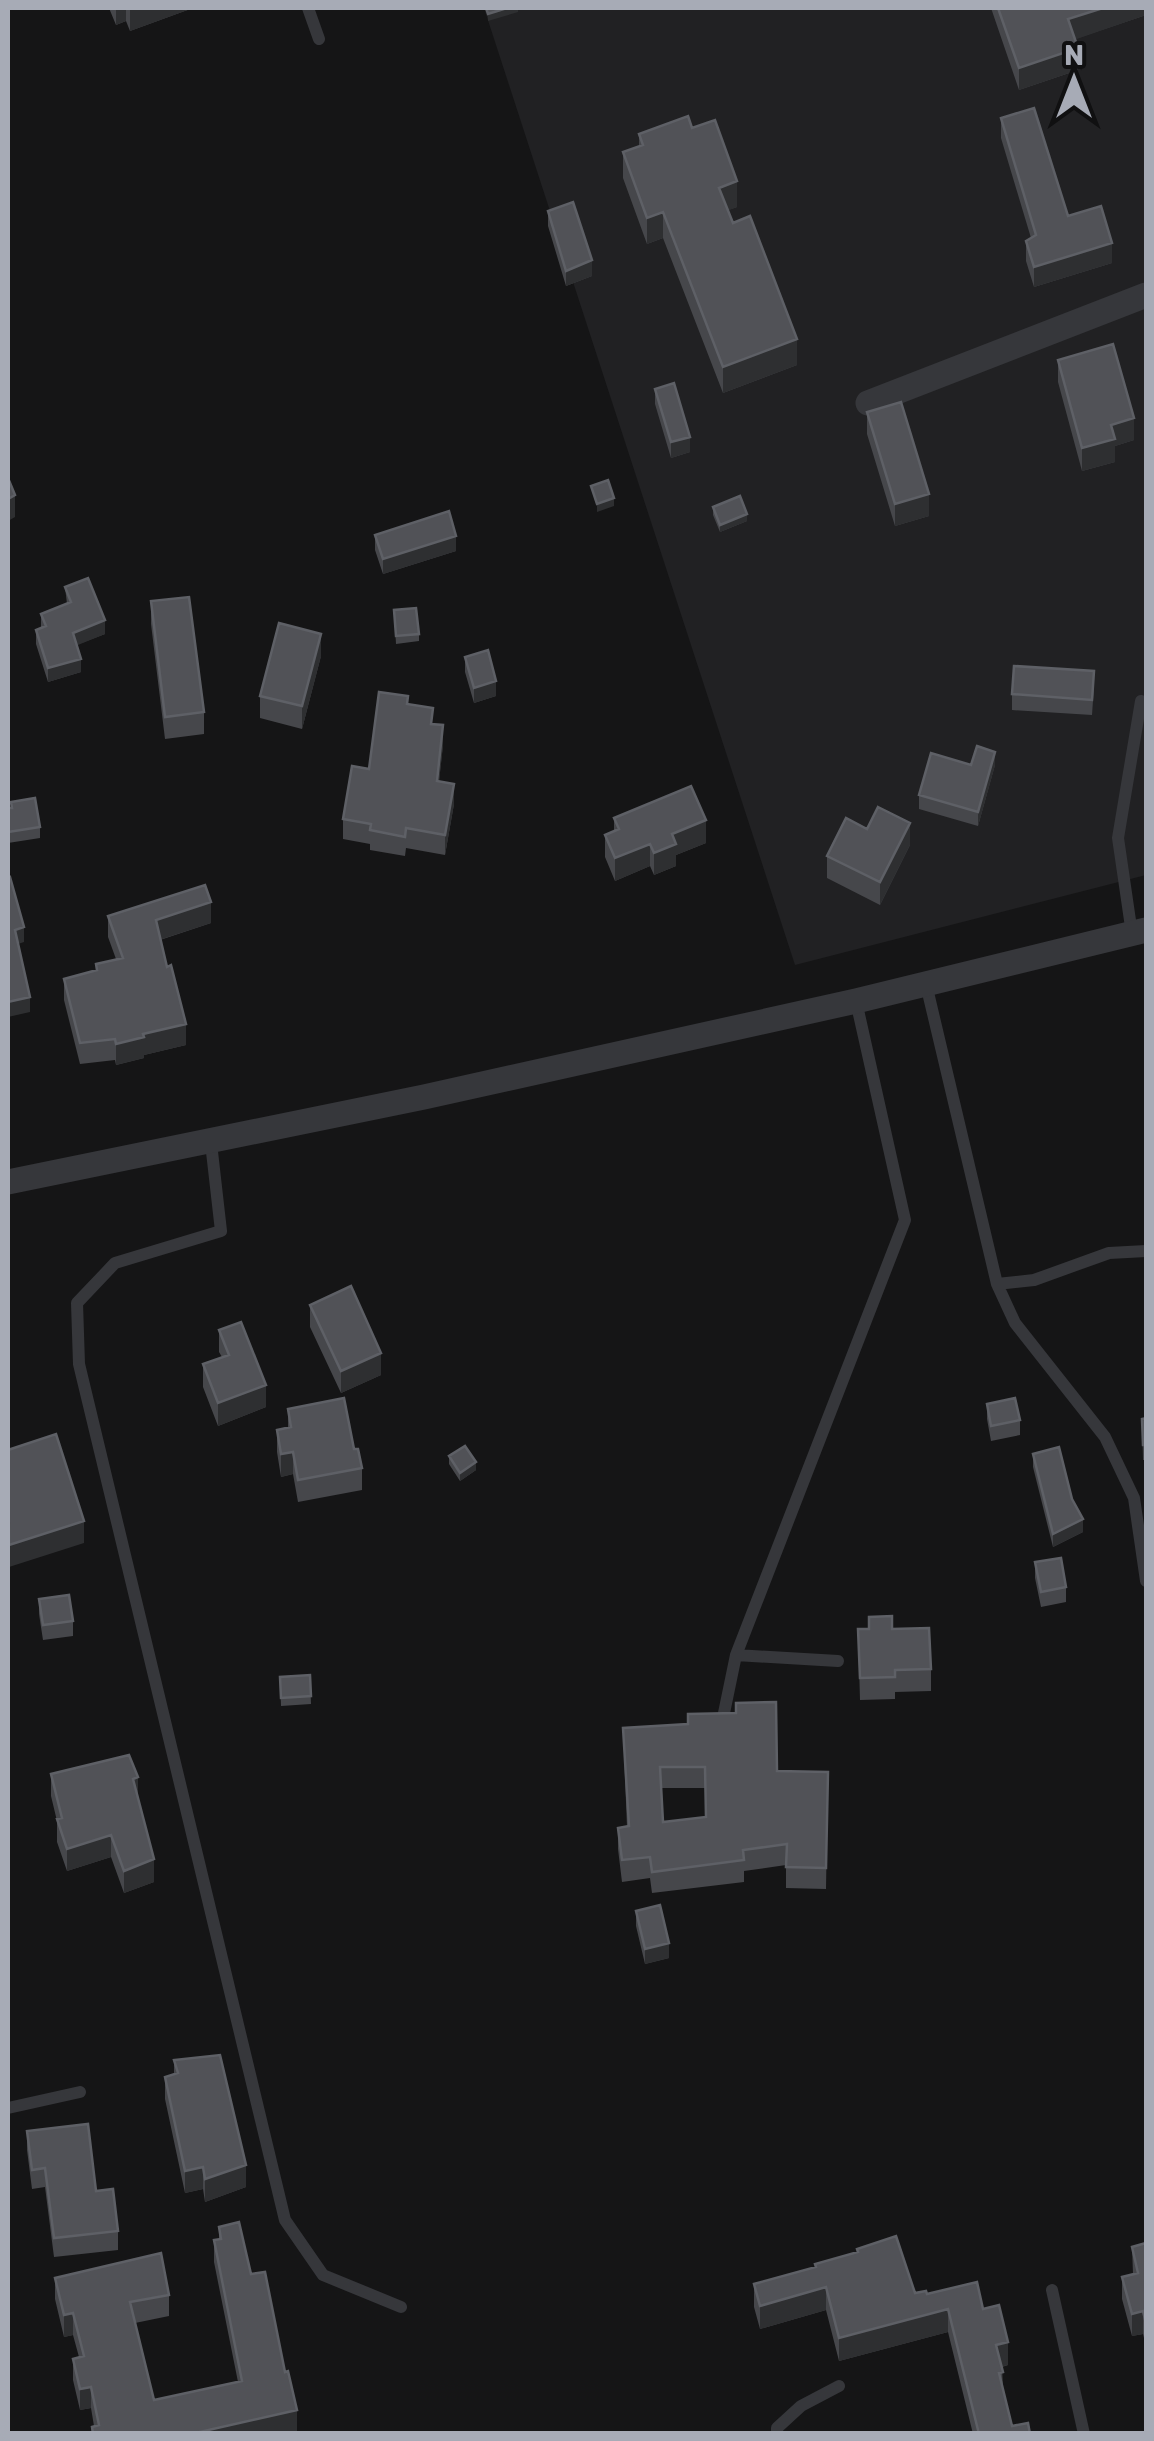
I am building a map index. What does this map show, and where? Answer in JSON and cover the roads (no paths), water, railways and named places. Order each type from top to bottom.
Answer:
[{"type":"street","points":[[868,404],[1146,295]]},
{"type":"street","points":[[8,1182],[211,1143],[856,1000],[1139,932]]},
{"type":"lane","points":[[308,8],[318,38]]},
{"type":"lane","points":[[1139,932],[1118,838],[1140,701]]},
{"type":"lane","points":[[926,984],[997,1284],[1015,1323],[1105,1438],[1134,1498],[1146,1581]]},
{"type":"lane","points":[[724,1713],[736,1655],[905,1220],[856,1000]]},
{"type":"lane","points":[[211,1143],[221,1231],[115,1263],[77,1303],[79,1364],[284,2220],[323,2275],[401,2307]]},
{"type":"lane","points":[[997,1284],[1034,1280],[1109,1254],[1146,1251]]},
{"type":"lane","points":[[736,1655],[838,1661]]},
{"type":"lane","points":[[8,2108],[80,2092]]},
{"type":"lane","points":[[1052,2290],[1084,2434]]},
{"type":"lane","points":[[777,2434],[777,2428],[801,2406],[839,2386]]}]
